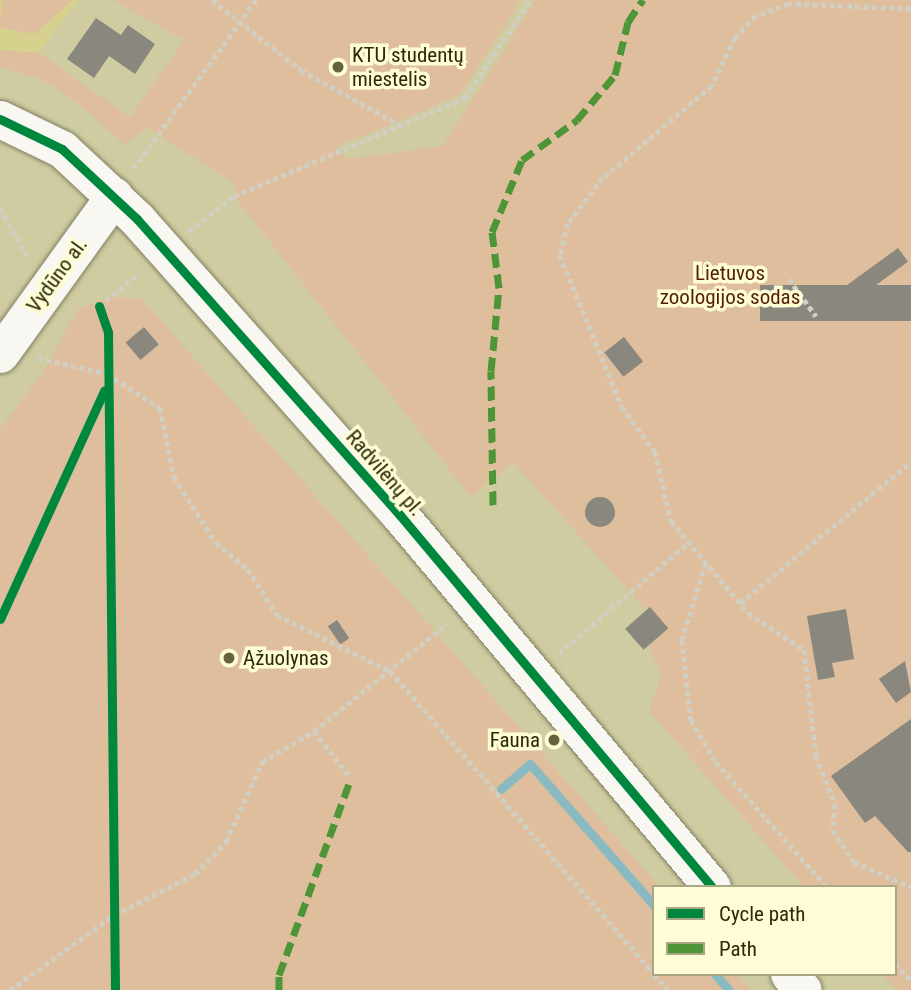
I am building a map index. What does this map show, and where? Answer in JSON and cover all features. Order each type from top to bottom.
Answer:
[{"type":"street","name":"Radvilėnų pl.","points":[[0,119],[62,149],[114,196],[166,251],[399,514],[471,607],[710,885]]},
{"type":"street","name":"Vydūno al.","points":[[2,352],[114,196]]},
{"type":"street","points":[[791,976],[803,990]]},
{"type":"path","points":[[212,0],[301,70],[405,128]]},
{"type":"path","points":[[114,196],[256,0]]},
{"type":"path","points":[[194,228],[234,195],[405,128],[465,98],[530,0]]},
{"type":"path","points":[[911,9],[789,4],[756,16],[735,38],[712,86],[637,143],[568,224],[560,255],[565,278],[621,407],[655,452],[671,521],[740,603],[804,650],[816,756],[835,804],[833,830],[854,862],[911,887]]},
{"type":"path","points":[[0,208],[29,260]]},
{"type":"path","points":[[99,306],[166,251]]},
{"type":"path","points":[[789,279],[816,316]]},
{"type":"path","points":[[2,352],[107,374],[160,408],[174,477],[216,543],[248,569],[277,615],[390,671],[652,972]]},
{"type":"path","points":[[740,603],[911,462]]},
{"type":"path","points":[[532,676],[689,542]]},
{"type":"path","points":[[706,563],[682,640],[691,720],[716,762],[825,885]]},
{"type":"path","points":[[10,990],[90,929],[195,874],[226,842],[262,762],[314,731],[471,607]]},
{"type":"path","points":[[314,731],[351,778]]},
{"type":"path","points":[[897,965],[911,981]]},
{"type":"path","points":[[656,976],[668,990]]},
{"type":"shaded area","points":[[0,0],[78,0],[39,53],[0,50]]},
{"type":"green space","points":[[2,0],[73,0],[35,34],[0,28]]},
{"type":"green space","name":"Lietuvos zoologijos sodas","points":[[113,0],[521,0],[460,95],[335,148],[348,159],[443,146],[536,0],[911,0],[911,990],[896,990],[884,976],[897,976],[897,885],[802,885],[649,711],[661,674],[648,646],[646,610],[513,462],[471,497],[234,196],[236,184],[146,127],[125,145],[78,103],[42,80],[0,67],[0,50],[39,53],[130,117],[184,40]]},
{"type":"green space","name":"Ąžuolynas","points":[[108,297],[141,298],[658,885],[652,885],[652,976],[739,976],[751,990],[0,990],[0,429],[41,375],[78,309]]},
{"type":"building","points":[[96,18],[121,35],[128,25],[155,44],[135,74],[109,56],[94,78],[67,59]]},
{"type":"building","points":[[898,248],[908,262],[830,319],[820,305]]},
{"type":"building","points":[[760,285],[911,285],[911,321],[760,321]]},
{"type":"building","points":[[144,327],[159,345],[140,360],[126,342]]},
{"type":"building","points":[[624,337],[643,361],[623,377],[604,352]]},
{"type":"building","points":[[600,497],[611,501],[615,512],[611,523],[600,527],[589,523],[585,512],[589,501]]},
{"type":"building","points":[[650,607],[668,628],[643,650],[625,629]]},
{"type":"building","points":[[846,609],[854,659],[832,663],[835,677],[818,680],[807,616]]},
{"type":"building","points":[[337,620],[349,638],[340,644],[328,626]]},
{"type":"building","points":[[905,661],[911,692],[896,703],[879,679]]},
{"type":"building","points":[[911,719],[911,852],[908,852],[875,816],[865,823],[831,776]]},
{"type":"waterway","points":[[501,789],[530,764],[652,903]]},
{"type":"waterway","points":[[717,976],[729,990]]},
{"type":"marked path","points":[[493,505],[491,371],[499,288],[492,232],[522,160],[577,120],[615,75],[628,22],[643,0]]},
{"type":"marked path","points":[[279,990],[279,975],[351,778]]},
{"type":"cycle path","points":[[0,119],[62,149],[137,219],[399,514],[710,885]]},
{"type":"cycle path","points":[[99,306],[108,332],[115,990]]},
{"type":"cycle path","points":[[0,619],[104,391]]},
{"type":"place","name":"KTU studentų miestelis","points":[[338,67]]},
{"type":"place","name":"Ąžuolynas","points":[[229,658]]},
{"type":"place","name":"Fauna","points":[[554,740]]}]
